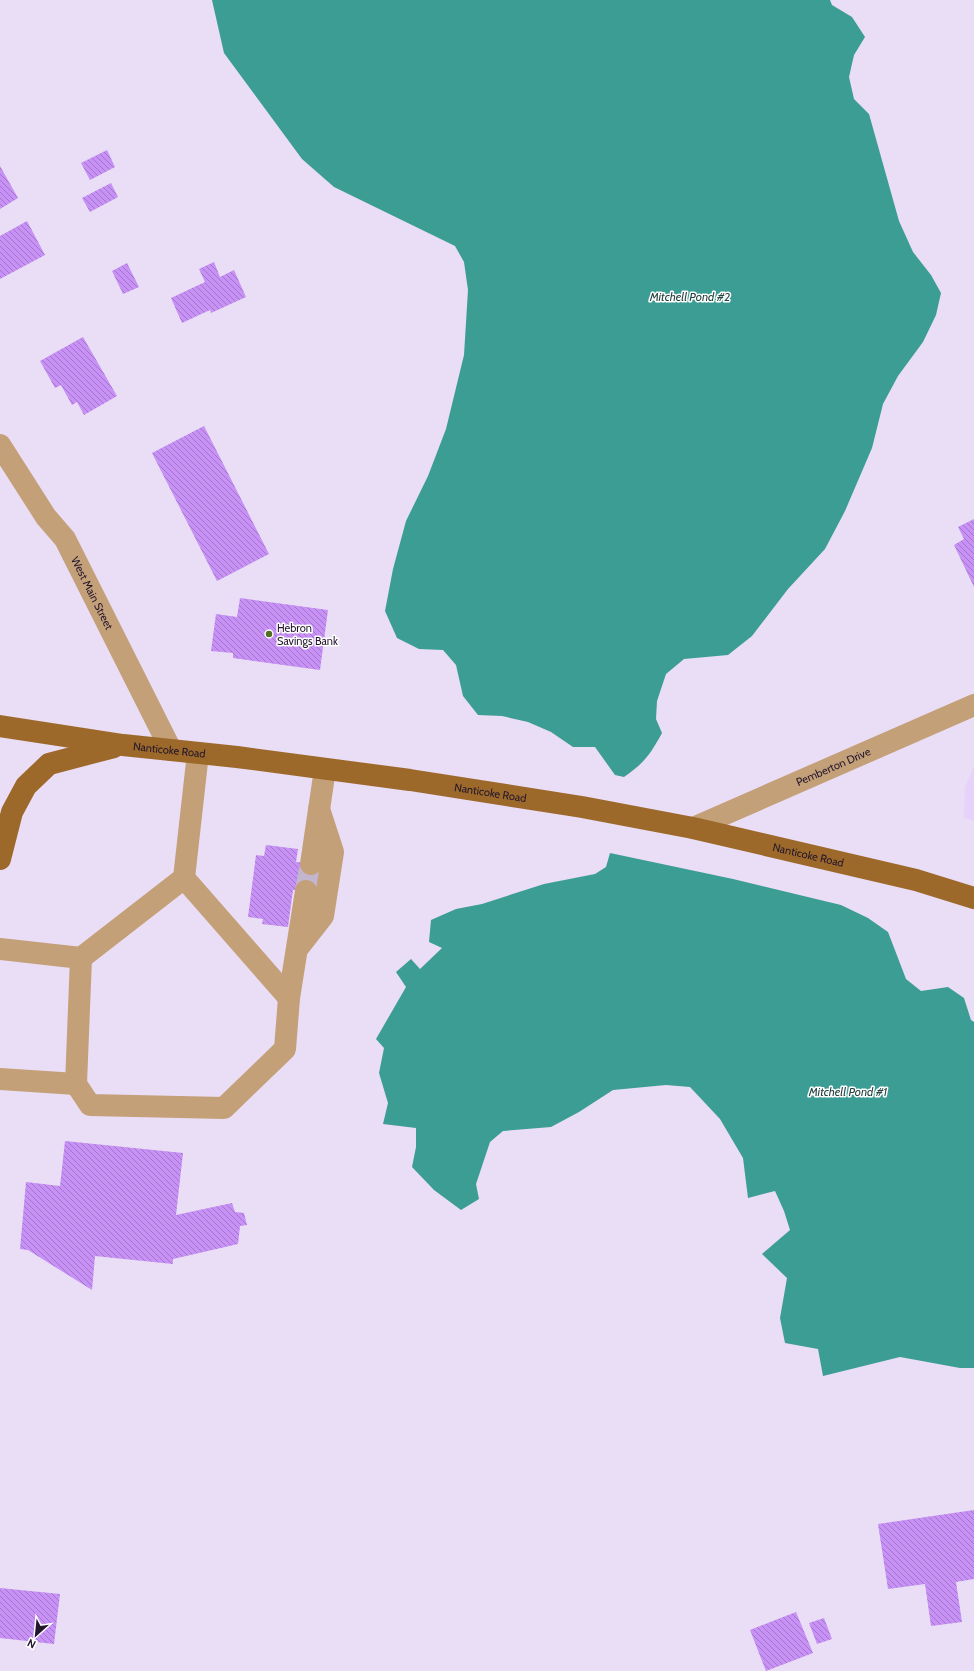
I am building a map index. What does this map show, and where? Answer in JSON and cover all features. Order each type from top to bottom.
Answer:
[{"type":"main road","name":"Nanticoke Road","points":[[0,726],[123,745],[418,781],[582,807],[693,828],[916,880],[974,898]]},
{"type":"main road","points":[[0,859],[12,812],[26,786],[49,764],[123,745]]},
{"type":"street","name":"West Main Street","points":[[0,444],[46,517],[65,539],[171,750]]},
{"type":"street","name":"Pemberton Drive","points":[[693,828],[974,706]]},
{"type":"street","points":[[0,949],[81,958],[184,878],[198,753]]},
{"type":"street","points":[[311,864],[325,769]]},
{"type":"street","points":[[296,951],[323,916],[333,852],[319,809]]},
{"type":"street","points":[[184,878],[288,998]]},
{"type":"street","points":[[81,958],[76,1084],[90,1105],[224,1108],[285,1049],[288,998],[306,891]]},
{"type":"street","points":[[0,1079],[76,1084]]},
{"type":"shaded area","points":[[974,766],[974,821],[964,818],[965,787]]},
{"type":"water","name":"Mitchell Pond #2","points":[[212,0],[830,0],[832,5],[852,17],[865,37],[854,55],[849,77],[854,99],[869,114],[899,221],[913,252],[931,275],[941,293],[936,315],[923,342],[898,376],[883,404],[872,448],[845,511],[825,549],[788,589],[752,636],[728,655],[684,659],[666,674],[657,701],[656,719],[662,733],[646,758],[624,777],[615,775],[595,747],[573,747],[551,732],[528,722],[502,716],[478,715],[463,696],[456,665],[443,650],[419,649],[397,638],[385,611],[393,569],[406,521],[428,476],[446,429],[464,355],[468,290],[464,262],[455,246],[334,187],[302,159],[224,53]]},
{"type":"water","name":"Mitchell Pond #1","points":[[610,853],[733,879],[841,905],[868,918],[888,932],[906,979],[921,991],[948,987],[964,998],[971,1020],[974,1022],[974,1368],[960,1368],[900,1357],[823,1376],[818,1349],[785,1343],[780,1318],[787,1278],[762,1254],[790,1230],[784,1211],[775,1191],[748,1198],[743,1158],[720,1119],[690,1087],[666,1085],[613,1090],[579,1112],[551,1127],[503,1131],[490,1142],[476,1184],[479,1199],[461,1210],[434,1190],[412,1167],[416,1147],[416,1128],[383,1124],[388,1103],[379,1073],[384,1048],[376,1039],[406,987],[396,972],[411,959],[420,969],[442,948],[429,942],[431,920],[456,909],[482,904],[544,884],[595,874],[606,867]]},
{"type":"building","points":[[107,150],[115,167],[90,180],[81,163]]},
{"type":"building","points":[[0,166],[18,198],[0,209]]},
{"type":"building","points":[[111,183],[118,197],[90,212],[82,198]]},
{"type":"building","points":[[27,221],[45,255],[0,279],[0,236]]},
{"type":"building","points":[[214,262],[220,277],[234,270],[246,297],[211,313],[210,310],[182,323],[171,298],[205,282],[199,269]]},
{"type":"building","points":[[127,263],[139,287],[123,294],[112,271]]},
{"type":"building","points":[[83,337],[117,396],[84,415],[77,402],[72,405],[61,385],[55,388],[40,361]]},
{"type":"building","points":[[204,426],[269,554],[217,581],[152,453]]},
{"type":"building","points":[[974,519],[974,587],[954,545],[964,539],[958,527]]},
{"type":"building","name":"Hebron Savings Bank","points":[[240,598],[328,610],[320,670],[233,658],[233,653],[211,651],[216,614],[237,617]]},
{"type":"building","points":[[266,845],[298,849],[296,862],[324,865],[320,893],[293,890],[288,927],[262,924],[263,919],[248,917],[256,855],[264,856]]},
{"type":"building","points":[[65,1141],[183,1153],[176,1215],[232,1203],[235,1212],[244,1213],[247,1225],[240,1226],[238,1244],[173,1259],[173,1264],[95,1256],[92,1290],[28,1250],[20,1249],[26,1182],[60,1186]]},
{"type":"building","points":[[974,1510],[974,1579],[956,1582],[962,1622],[931,1626],[925,1584],[888,1589],[878,1524]]},
{"type":"building","points":[[0,1588],[60,1594],[54,1644],[0,1638]]},
{"type":"building","points":[[796,1612],[813,1653],[766,1671],[750,1630]]},
{"type":"building","points":[[824,1618],[832,1639],[817,1644],[809,1623]]},
{"type":"tunnel","points":[[306,891],[311,864]]},
{"type":"place","name":"Hebron Savings Bank","points":[[269,634]]}]
